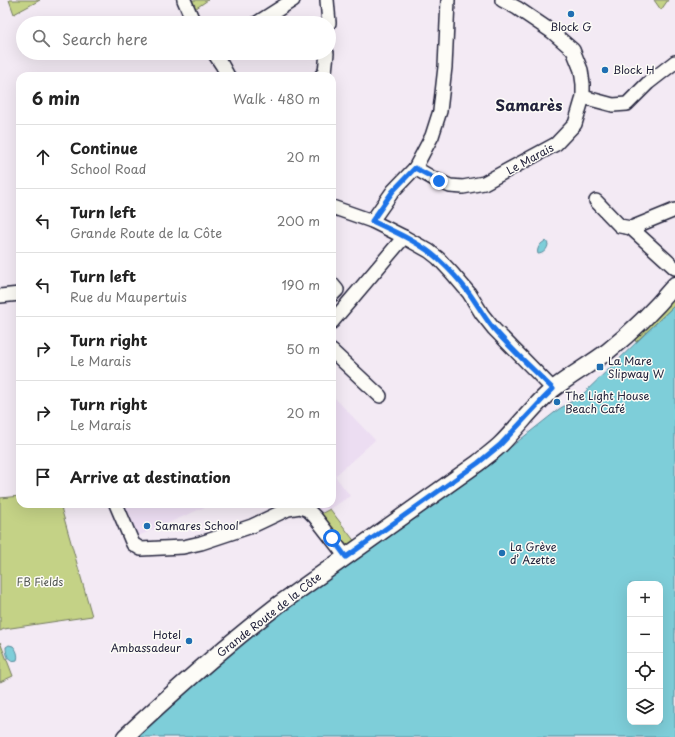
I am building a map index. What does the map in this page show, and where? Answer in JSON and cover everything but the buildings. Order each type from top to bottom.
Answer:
[{"type":"main road","name":"Grande Route de la Côte","points":[[125,737],[197,671],[261,618],[478,463],[500,445],[553,389],[608,351],[638,325],[675,285]]},
{"type":"street","points":[[184,0],[191,16]]},
{"type":"street","points":[[268,16],[293,0]]},
{"type":"street","points":[[327,0],[328,16]]},
{"type":"street","points":[[372,221],[393,191],[415,168],[432,136],[440,111],[445,67],[448,0]]},
{"type":"street","name":"Le Marais","points":[[415,168],[450,186],[463,187],[484,184],[556,144],[575,124],[583,97],[583,84],[581,70],[573,50],[517,8],[502,0]]},
{"type":"street","points":[[219,60],[226,72]]},
{"type":"street","points":[[325,72],[326,60]]},
{"type":"street","points":[[583,97],[613,105],[627,104],[648,83],[675,62]]},
{"type":"street","points":[[596,201],[620,226],[631,228],[675,268]]},
{"type":"street","points":[[336,208],[372,221],[404,237],[438,258],[469,293],[482,314],[494,329],[553,389]]},
{"type":"street","points":[[631,228],[675,210]]},
{"type":"street","points":[[336,317],[404,237]]},
{"type":"street","points":[[0,296],[16,294]]},
{"type":"street","points":[[336,355],[380,396]]},
{"type":"street","points":[[118,508],[133,544],[141,549],[183,547],[201,543],[252,526],[288,509],[294,508]]},
{"type":"street","points":[[303,508],[308,510],[315,517],[346,557]]},
{"type":"shaded area","points":[[336,399],[375,440],[336,475]]},
{"type":"shaded area","points":[[336,477],[350,496],[336,505]]},
{"type":"shaded area","name":"Samares School","points":[[125,508],[203,508],[136,537]]},
{"type":"shaded area","points":[[308,508],[332,508],[330,509],[315,517]]},
{"type":"green space","points":[[9,0],[40,0],[14,14]]},
{"type":"green space","points":[[185,0],[208,0],[189,13]]},
{"type":"green space","points":[[654,0],[668,0],[661,10]]},
{"type":"green space","points":[[675,294],[675,305],[636,342],[632,331]]},
{"type":"green space","name":"FB Fields","points":[[16,496],[16,508],[61,508],[92,616],[4,629],[0,631],[0,498]]},
{"type":"green space","points":[[330,509],[359,547],[346,557],[315,517]]},
{"type":"green space","points":[[0,642],[13,676],[0,682]]},
{"type":"water","points":[[546,241],[548,246],[542,253],[538,254],[539,246]]},
{"type":"water","name":"La Grève d’ Azette","points":[[675,305],[675,737],[134,737],[192,682],[277,613],[488,465],[559,409],[581,396]]},
{"type":"water","points":[[9,645],[13,646],[16,650],[18,656],[17,660],[11,660],[8,657],[6,647]]},
{"type":"place","name":"Block G","points":[[571,14]]},
{"type":"place","name":"Block H","points":[[605,70]]},
{"type":"place","name":"La Mare Slipway W","points":[[600,367]]},
{"type":"place","name":"The Light House Beach Café","points":[[557,402]]},
{"type":"place","name":"Samares School","points":[[147,526]]},
{"type":"place","name":"La Grève d’ Azette","points":[[502,553]]},
{"type":"place","name":"Hotel Ambassadeur","points":[[189,641]]},
{"type":"district","name":"Samarès","points":[[529,106]]},
{"type":"route","points":[[332,538],[346,557],[478,463],[500,445],[553,389],[494,329],[482,314],[469,293],[438,258],[404,237],[372,221],[393,191],[415,168],[439,181]]}]
